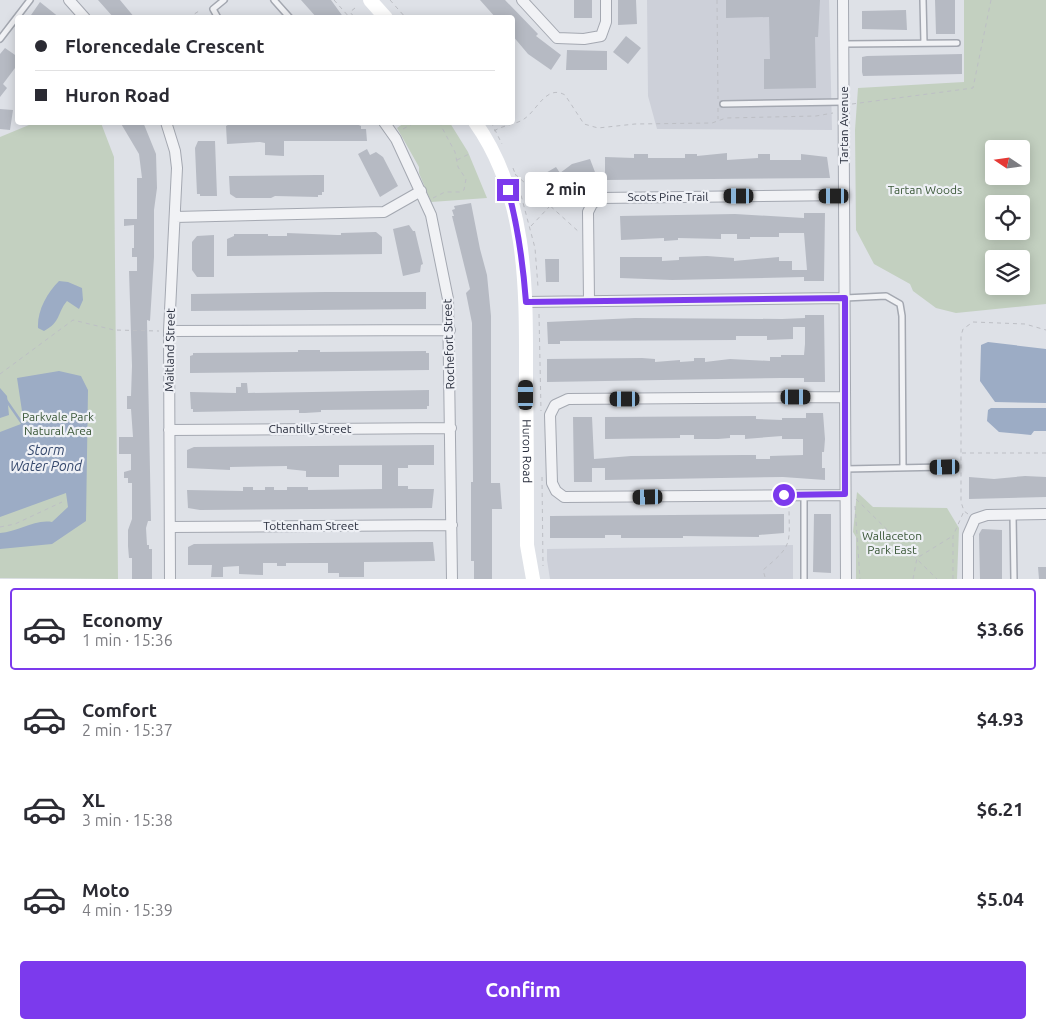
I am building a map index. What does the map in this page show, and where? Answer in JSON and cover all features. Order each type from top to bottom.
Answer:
[{"type":"main road","points":[[370,0],[383,15]]},
{"type":"main road","name":"Huron Road","points":[[477,125],[498,164],[517,222],[523,259],[526,302],[527,545],[533,579]]},
{"type":"street","points":[[69,0],[82,15]]},
{"type":"street","points":[[522,0],[557,38],[584,39],[601,36],[604,30],[606,0]]},
{"type":"street","name":"Tartan Avenue","points":[[843,0],[848,103],[844,196],[846,579]]},
{"type":"street","name":"Maitland Street","points":[[170,579],[169,331],[177,168],[171,125]]},
{"type":"street","name":"Rochefort Street","points":[[386,125],[396,139],[431,215],[448,300],[450,330],[452,579]]},
{"type":"street","points":[[175,217],[384,212],[423,196]]},
{"type":"street","name":"Scots Pine Trail","points":[[589,300],[589,209],[594,201],[603,198],[844,196]]},
{"type":"street","points":[[526,302],[845,298]]},
{"type":"street","points":[[169,331],[450,330]]},
{"type":"street","points":[[844,396],[568,399],[558,403],[551,412],[552,483],[556,491],[564,497],[845,494]]},
{"type":"street","name":"Chantilly Street","points":[[170,430],[451,428]]},
{"type":"street","points":[[968,579],[968,535],[975,519],[987,515],[1046,514]]},
{"type":"street","name":"Tottenham Street","points":[[170,527],[452,525]]},
{"type":"lane","points":[[18,15],[30,0]]},
{"type":"lane","points":[[216,15],[213,9],[224,0]]},
{"type":"lane","points":[[274,0],[287,15]]},
{"type":"lane","points":[[924,0],[924,43]]},
{"type":"lane","points":[[0,39],[15,20]]},
{"type":"lane","points":[[844,44],[957,43]]},
{"type":"lane","points":[[723,104],[848,103]]},
{"type":"lane","points":[[845,298],[886,296],[900,304],[902,316],[903,468]]},
{"type":"lane","points":[[845,469],[945,467]]},
{"type":"lane","points":[[804,495],[804,579]]},
{"type":"lane","points":[[1013,514],[1014,579]]},
{"type":"path","points":[[334,0],[347,15]]},
{"type":"path","points":[[390,0],[403,15]]},
{"type":"path","points":[[717,0],[718,121]]},
{"type":"path","points":[[848,103],[973,88],[991,0]]},
{"type":"path","points":[[352,15],[350,12],[354,8]]},
{"type":"path","points":[[193,15],[199,11]]},
{"type":"path","points":[[515,123],[531,115],[547,96],[554,92],[565,95],[579,118],[590,127],[712,123],[726,118],[816,116],[834,113]]},
{"type":"path","points":[[403,129],[410,125]]},
{"type":"path","points":[[423,196],[445,192],[454,193],[464,190],[466,179],[456,160],[455,152],[441,125]]},
{"type":"path","points":[[485,139],[496,130],[509,125]]},
{"type":"path","points":[[456,160],[471,153]]},
{"type":"path","points":[[515,173],[578,232],[588,236]]},
{"type":"path","points":[[530,226],[550,207]]},
{"type":"path","points":[[0,374],[73,320],[114,330],[169,331]]},
{"type":"path","points":[[975,519],[964,511],[961,502],[961,336],[964,329],[972,322],[1025,324],[1046,330]]},
{"type":"path","points":[[962,453],[1046,454]]},
{"type":"path","points":[[860,579],[855,498],[937,579]]},
{"type":"path","points":[[0,527],[15,524],[62,502]]},
{"type":"path","points":[[765,578],[763,570],[780,556],[789,543],[789,506]]},
{"type":"path","points":[[953,579],[953,536],[964,511]]},
{"type":"path","points":[[913,579],[917,558],[953,536]]},
{"type":"shaded area","points":[[647,0],[829,0],[832,130],[657,129],[648,96]]},
{"type":"shaded area","points":[[793,545],[793,579],[550,579],[547,560],[547,549]]},
{"type":"green space","name":"Tartan Woods","points":[[964,0],[1046,0],[1046,304],[956,313],[936,308],[913,291],[910,284],[874,264],[856,230],[855,130],[858,88],[964,82]]},
{"type":"green space","name":"Parkvale Park Natural Area","points":[[29,125],[102,125],[114,157],[118,579],[0,578],[0,137]]},
{"type":"green space","points":[[401,125],[451,125],[468,152],[487,198],[431,202],[419,173],[419,167],[397,128]]},
{"type":"green space","name":"Wallaceton Park East","points":[[857,492],[873,507],[947,508],[959,528],[957,579],[856,579],[856,537],[853,532]]},
{"type":"water","points":[[59,281],[68,282],[82,288],[83,300],[79,309],[67,301],[56,321],[44,331],[38,328],[39,315],[47,297]]},
{"type":"water","points":[[988,342],[1046,349],[1046,403],[995,402],[980,381],[981,345]]},
{"type":"water","name":"Storm Water Pond","points":[[59,371],[81,376],[88,390],[86,521],[52,544],[0,549],[0,533],[39,522],[52,522],[68,507],[66,493],[0,517],[0,432],[34,419],[22,411],[17,378]]},
{"type":"water","name":"Storm Water Pond","points":[[0,388],[7,396],[9,415],[0,418]]},
{"type":"water","points":[[991,408],[1046,408],[1046,431],[1034,431],[1031,435],[999,432],[987,421],[988,410]]},
{"type":"building","points":[[98,0],[120,0],[132,15],[111,15]]},
{"type":"building","points":[[301,0],[331,0],[342,15],[314,15]]},
{"type":"building","points":[[480,0],[505,0],[538,34],[536,36],[561,55],[551,70],[528,54],[515,39],[515,15],[493,15]]},
{"type":"building","points":[[574,0],[592,0],[592,18],[574,18]]},
{"type":"building","points":[[618,0],[636,0],[637,24],[618,25]]},
{"type":"building","points":[[726,0],[820,0],[818,37],[815,37],[816,88],[764,89],[764,59],[770,59],[769,17],[726,18]]},
{"type":"building","points":[[935,0],[955,0],[955,34],[936,34]]},
{"type":"building","points":[[40,2],[56,15],[31,15]]},
{"type":"building","points":[[906,10],[907,30],[862,29],[862,11]]},
{"type":"building","points":[[626,36],[641,48],[628,64],[613,52]]},
{"type":"building","points":[[5,48],[15,55],[15,68],[3,84],[7,88],[0,97],[0,54]]},
{"type":"building","points":[[567,50],[607,51],[607,70],[566,70]]},
{"type":"building","points":[[962,54],[962,74],[863,76],[862,72],[862,57],[867,56]]},
{"type":"building","points":[[0,109],[13,110],[10,130],[0,129]]},
{"type":"building","points":[[122,125],[144,125],[156,154],[157,188],[154,210],[154,257],[150,321],[147,320],[151,521],[148,521],[146,528],[147,545],[149,545],[149,549],[152,549],[152,579],[132,579],[132,558],[129,558],[128,530],[132,519],[132,483],[128,483],[128,478],[124,478],[124,472],[131,470],[131,454],[119,454],[119,437],[133,437],[131,409],[127,409],[127,396],[131,396],[132,366],[129,271],[137,271],[137,257],[132,257],[134,225],[124,226],[124,219],[137,219],[137,178],[142,178],[139,154]]},
{"type":"building","points":[[359,125],[361,126],[361,129],[366,129],[367,141],[284,141],[284,156],[265,155],[265,143],[227,144],[226,126]]},
{"type":"building","points":[[198,141],[215,141],[217,196],[200,196],[200,194],[197,194],[195,148]]},
{"type":"building","points":[[367,149],[370,155],[376,152],[383,157],[398,186],[380,197],[358,154]]},
{"type":"building","points":[[727,153],[727,160],[758,158],[758,154],[770,154],[770,160],[801,160],[801,154],[827,157],[830,178],[605,180],[605,157],[634,158],[634,154],[648,154],[648,158],[685,158],[685,154],[697,154],[697,156]]},
{"type":"building","points":[[590,159],[598,180],[574,191],[571,187],[559,195],[544,174],[556,167],[560,173],[572,164]]},
{"type":"building","points":[[324,175],[324,192],[322,192],[322,195],[318,195],[318,197],[275,196],[271,198],[236,198],[230,194],[229,176]]},
{"type":"building","points":[[471,203],[487,275],[491,316],[491,483],[500,483],[502,509],[492,509],[492,579],[474,579],[474,561],[471,561],[471,482],[473,482],[472,323],[466,293],[470,289],[452,210],[455,209],[454,206]]},
{"type":"building","points":[[804,213],[825,213],[824,281],[804,281],[804,277],[672,280],[620,278],[620,257],[662,257],[662,261],[679,260],[679,257],[707,256],[734,258],[734,261],[779,257],[779,261],[792,261],[792,270],[807,270],[804,233],[779,233],[779,237],[750,237],[750,239],[737,239],[737,234],[721,234],[721,239],[678,238],[678,240],[664,241],[664,238],[621,240],[620,216],[735,214],[804,218]]},
{"type":"building","points":[[409,225],[415,231],[423,264],[421,265],[420,272],[403,276],[393,229]]},
{"type":"building","points":[[376,232],[382,237],[382,254],[227,256],[227,239],[234,236],[234,234],[287,236],[287,233],[341,235],[341,233]]},
{"type":"building","points":[[214,235],[214,277],[197,277],[192,270],[192,242],[197,236]]},
{"type":"building","points":[[545,259],[559,259],[559,282],[546,282]]},
{"type":"building","points":[[426,292],[426,309],[191,311],[191,294]]},
{"type":"building","points":[[805,315],[824,315],[825,382],[804,382],[804,378],[781,378],[547,382],[547,359],[642,358],[655,359],[655,362],[680,360],[680,362],[694,361],[694,358],[705,358],[705,362],[730,359],[770,361],[770,357],[781,357],[781,355],[804,355],[805,327],[793,327],[793,339],[767,340],[767,336],[736,336],[736,340],[560,341],[560,344],[548,344],[547,322],[635,318],[782,319],[805,318]]},
{"type":"building","points":[[298,350],[320,350],[320,352],[426,351],[426,353],[429,353],[429,370],[190,373],[190,356],[193,353],[298,352]]},
{"type":"building","points":[[241,383],[247,383],[248,393],[429,390],[429,406],[427,406],[427,409],[321,410],[321,412],[305,413],[299,413],[299,410],[193,412],[193,409],[191,409],[190,392],[236,393],[236,387],[241,387]]},
{"type":"building","points":[[806,413],[823,413],[825,439],[824,452],[822,452],[822,468],[825,468],[825,480],[783,477],[605,480],[605,468],[592,468],[592,482],[574,482],[573,417],[592,417],[594,459],[631,456],[756,455],[756,459],[770,459],[770,456],[803,455],[803,439],[782,439],[782,436],[745,439],[745,435],[730,435],[730,438],[694,439],[694,435],[680,435],[680,438],[605,439],[605,417],[756,416],[756,419],[782,420],[782,418],[806,418]]},
{"type":"building","points":[[434,445],[434,465],[408,465],[408,468],[398,468],[398,486],[408,486],[408,489],[434,489],[432,508],[200,510],[188,508],[187,490],[243,491],[243,487],[253,487],[253,490],[265,490],[265,487],[274,487],[274,490],[287,490],[287,487],[308,487],[308,490],[382,489],[382,465],[339,465],[339,477],[306,477],[306,471],[287,469],[287,466],[230,467],[230,470],[187,468],[187,450],[194,447]]},
{"type":"building","points":[[1025,476],[1046,477],[1046,497],[969,499],[969,477],[994,479]]},
{"type":"building","points":[[784,514],[784,533],[759,535],[759,537],[683,536],[683,538],[621,538],[621,535],[605,535],[605,538],[550,538],[550,516]]},
{"type":"building","points":[[814,514],[831,514],[831,573],[813,572]]},
{"type":"building","points":[[982,529],[1002,530],[1002,579],[980,579],[979,534]]},
{"type":"building","points":[[433,542],[435,561],[364,562],[364,577],[339,577],[339,573],[328,573],[328,563],[286,563],[286,566],[277,566],[277,563],[263,563],[263,575],[239,574],[239,566],[223,567],[223,577],[211,577],[212,565],[188,565],[188,547],[194,544]]},
{"type":"building","points":[[1038,567],[1046,567],[1046,579],[1039,579]]},
{"type":"waterway","points":[[6,400],[24,426]]},
{"type":"route","points":[[508,190],[517,222],[523,258],[526,302],[845,298],[845,494],[784,495]]}]
